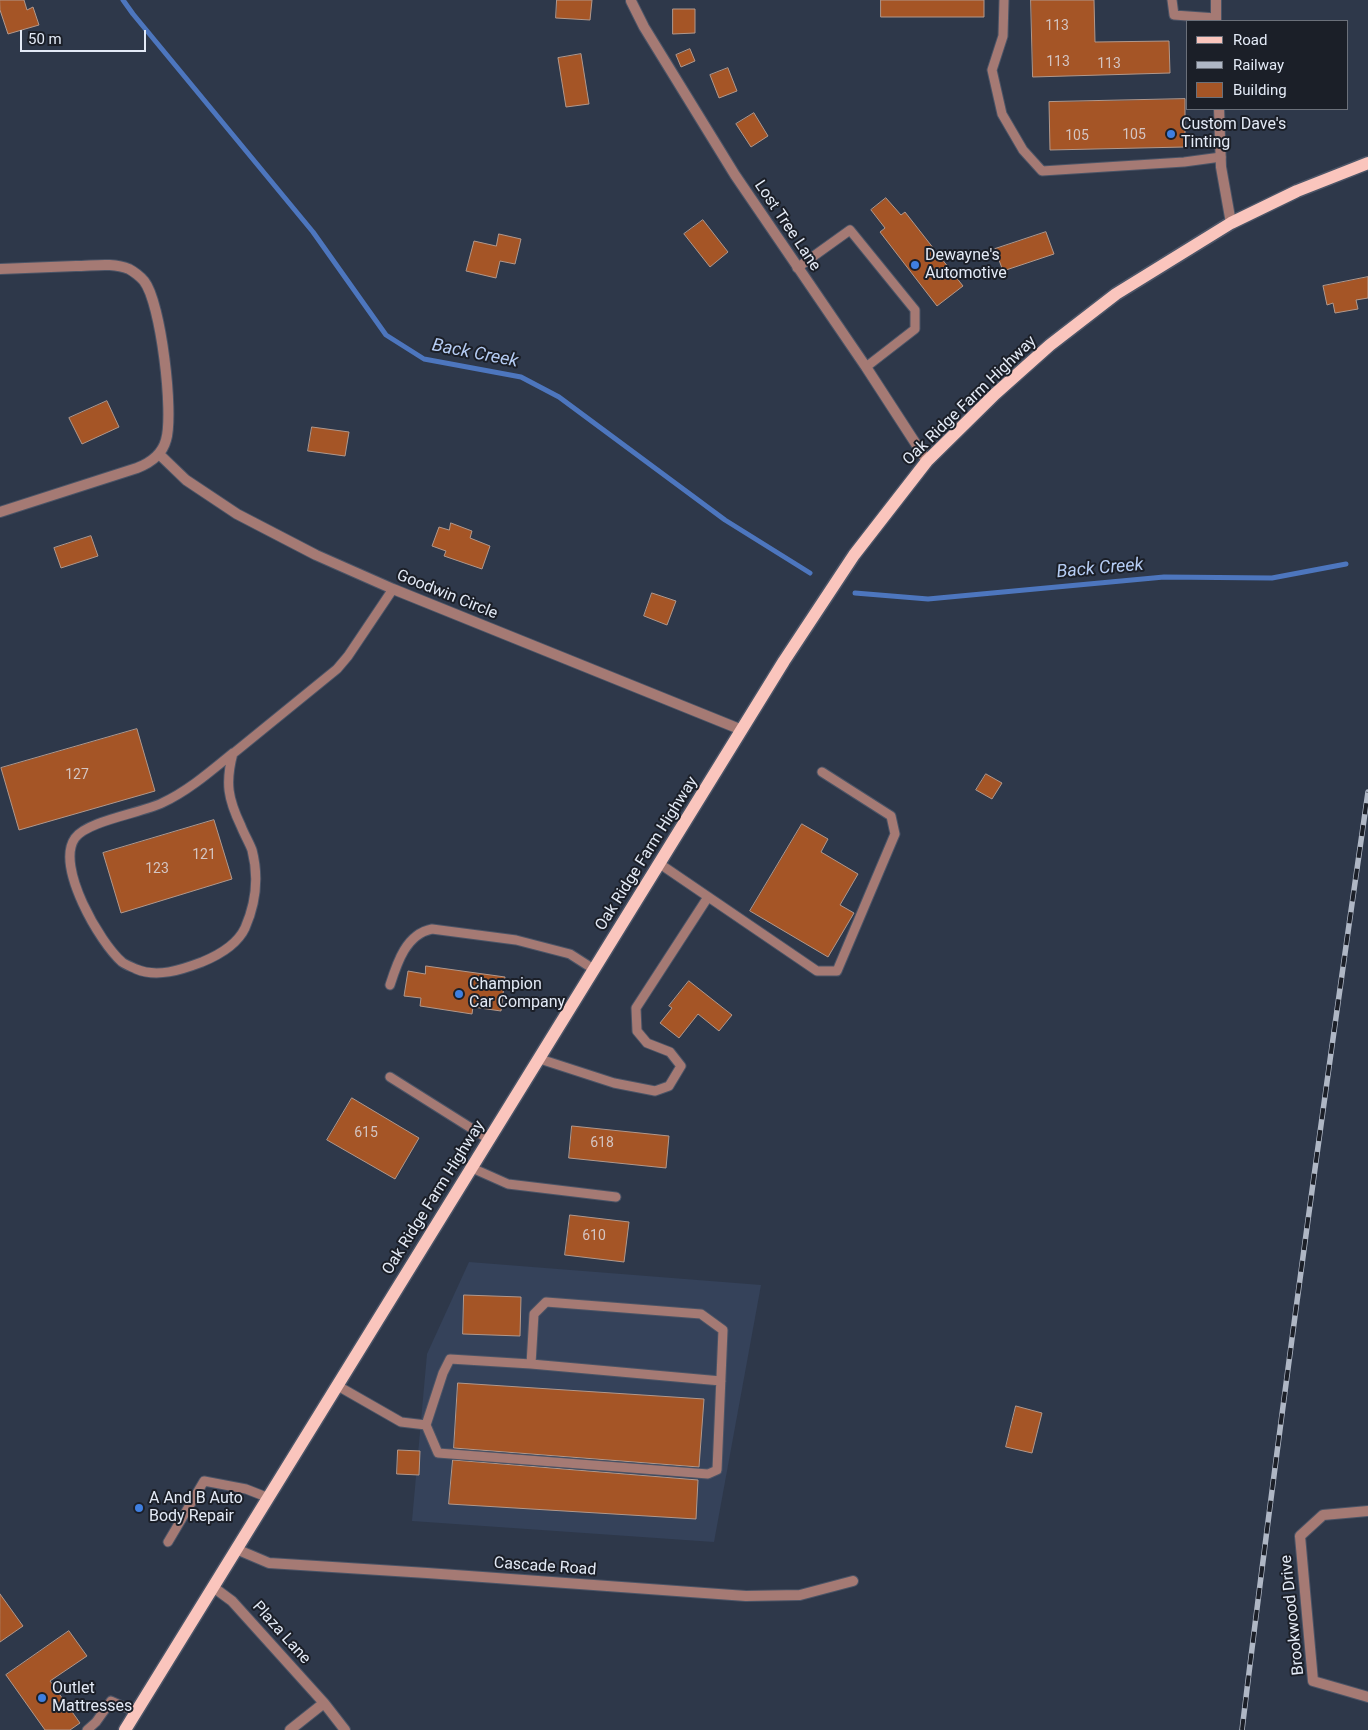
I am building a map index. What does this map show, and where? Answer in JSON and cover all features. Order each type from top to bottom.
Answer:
[{"type":"main road","name":"Oak Ridge Farm Highway","points":[[126,1730],[788,654],[854,556],[927,461],[1050,345],[1116,294],[1231,223],[1297,191],[1368,163]]},
{"type":"street","points":[[1216,0],[1216,19]]},
{"type":"street","name":"Lost Tree Lane","points":[[631,1],[644,27],[734,175],[866,367],[927,461]]},
{"type":"street","points":[[1219,110],[1221,168],[1231,223]]},
{"type":"street","points":[[0,268],[110,265],[129,269],[144,280],[152,298],[165,358],[168,426],[166,441],[159,454],[149,463],[0,512]]},
{"type":"street","name":"Goodwin Circle","points":[[159,454],[186,480],[237,514],[316,555],[393,589],[742,730]]},
{"type":"street","name":"Brookwood Drive","points":[[1368,1511],[1322,1515],[1300,1536],[1313,1681],[1368,1697]]},
{"type":"street","name":"Cascade Road","points":[[236,1549],[269,1563],[746,1596],[800,1595],[853,1581]]},
{"type":"street","name":"Plaza Lane","points":[[213,1587],[232,1601],[324,1703],[345,1730]]},
{"type":"street","points":[[290,1730],[324,1703]]},
{"type":"lane","points":[[1004,0],[1003,36],[992,70],[1002,114],[1023,150],[1042,171],[1184,162],[1221,157]]},
{"type":"lane","points":[[1172,0],[1174,15],[1216,19]]},
{"type":"lane","points":[[797,268],[850,230],[915,310],[915,330],[866,367]]},
{"type":"lane","points":[[233,753],[228,772],[230,800],[252,850],[257,878],[254,902],[245,928],[236,942],[211,958],[180,970],[153,973],[137,970],[123,963],[107,943],[91,920],[78,894],[71,874],[70,860],[70,850],[75,838],[85,829],[162,803],[184,791],[233,753],[338,669],[393,589]]},
{"type":"lane","points":[[660,864],[817,971],[837,971],[895,834],[891,816],[822,772]]},
{"type":"lane","points":[[540,1059],[614,1083],[655,1091],[669,1086],[681,1066],[670,1052],[647,1043],[637,1031],[636,1008],[708,897]]},
{"type":"lane","points":[[390,985],[398,962],[409,944],[424,931],[432,930],[516,940],[570,954],[595,970]]},
{"type":"lane","points":[[390,1077],[490,1140]]},
{"type":"lane","points":[[472,1168],[508,1184],[616,1197]]},
{"type":"lane","points":[[531,1364],[534,1314],[546,1302],[701,1314],[723,1330],[721,1381],[717,1470],[708,1474],[438,1453],[426,1426],[443,1373],[450,1359],[531,1364],[721,1381]]},
{"type":"lane","points":[[338,1386],[401,1422],[426,1426]]},
{"type":"lane","points":[[168,1542],[204,1481],[246,1489],[269,1498]]},
{"type":"lane","points":[[87,1730],[96,1722],[111,1701],[136,1712]]},
{"type":"shaded area","points":[[469,1262],[761,1285],[714,1542],[412,1521],[427,1354]]},
{"type":"building","points":[[0,0],[24,0],[27,10],[33,7],[39,25],[8,34],[0,10]]},
{"type":"building","points":[[557,0],[592,0],[590,20],[556,18]]},
{"type":"building","points":[[881,0],[984,0],[984,17],[881,17]]},
{"type":"building","points":[[1031,0],[1094,0],[1095,42],[1169,41],[1170,73],[1033,77]]},
{"type":"building","points":[[673,9],[695,9],[695,33],[673,34]]},
{"type":"building","points":[[690,49],[695,61],[681,67],[676,55]]},
{"type":"building","points":[[581,54],[589,104],[566,107],[558,58]]},
{"type":"building","points":[[728,68],[737,91],[719,98],[710,75]]},
{"type":"building","points":[[1185,99],[1185,147],[1050,150],[1049,102]]},
{"type":"building","points":[[754,113],[768,136],[751,147],[736,124]]},
{"type":"building","points":[[886,198],[901,215],[905,212],[963,286],[937,306],[880,232],[885,228],[871,210]]},
{"type":"building","points":[[703,220],[728,252],[710,267],[684,234]]},
{"type":"building","points":[[1046,232],[1054,254],[1003,271],[995,249]]},
{"type":"building","points":[[499,234],[521,239],[515,264],[500,261],[496,278],[466,271],[474,241],[496,246]]},
{"type":"building","points":[[1368,277],[1368,298],[1356,300],[1358,309],[1335,313],[1333,303],[1327,305],[1323,286]]},
{"type":"building","points":[[107,401],[119,427],[82,444],[69,418]]},
{"type":"building","points":[[312,427],[349,432],[345,456],[308,451]]},
{"type":"building","points":[[451,523],[472,531],[470,538],[490,546],[482,569],[444,556],[446,551],[432,546],[439,527],[449,530]]},
{"type":"building","points":[[91,536],[98,556],[61,568],[54,548]]},
{"type":"building","points":[[652,593],[676,601],[667,625],[644,616]]},
{"type":"building","points":[[137,729],[155,791],[19,830],[1,768]]},
{"type":"building","points":[[986,774],[1002,783],[992,799],[976,790]]},
{"type":"building","points":[[214,820],[232,879],[121,913],[103,853]]},
{"type":"building","points":[[802,824],[828,839],[821,852],[858,874],[840,905],[854,913],[828,957],[750,911]]},
{"type":"building","points":[[426,966],[505,977],[501,1011],[473,1007],[472,1014],[420,1006],[421,998],[404,996],[408,971],[425,974]]},
{"type":"building","points":[[689,981],[732,1015],[719,1031],[698,1014],[679,1038],[660,1023],[672,1008],[669,1006]]},
{"type":"building","points":[[352,1098],[419,1138],[395,1179],[327,1140]]},
{"type":"building","points":[[572,1126],[669,1136],[666,1168],[569,1158]]},
{"type":"building","points":[[570,1215],[629,1222],[624,1262],[565,1255]]},
{"type":"building","points":[[464,1295],[521,1297],[520,1336],[463,1334]]},
{"type":"building","points":[[458,1383],[704,1399],[699,1467],[454,1448]]},
{"type":"building","points":[[1016,1406],[1042,1413],[1032,1453],[1006,1447]]},
{"type":"building","points":[[398,1450],[420,1451],[419,1475],[397,1474]]},
{"type":"building","points":[[453,1460],[698,1480],[696,1519],[449,1504]]},
{"type":"building","points":[[0,1594],[23,1626],[0,1642]]},
{"type":"building","points":[[69,1631],[87,1656],[50,1681],[80,1723],[70,1730],[45,1730],[6,1675]]},
{"type":"waterway","name":"Back Creek","points":[[123,0],[313,232],[386,335],[424,359],[521,377],[559,397],[725,520],[810,573]]},
{"type":"waterway","name":"Back Creek","points":[[855,593],[928,599],[1164,577],[1272,578],[1346,564]]},
{"type":"railway","points":[[1242,1730],[1302,1261],[1368,792]]},
{"type":"place","name":"Custom Dave's Tinting","points":[[1171,134]]},
{"type":"place","name":"Dewayne's Automotive","points":[[915,265]]},
{"type":"place","name":"Champion Car Company","points":[[459,994]]},
{"type":"place","name":"A And B Auto Body Repair","points":[[139,1508]]},
{"type":"place","name":"Outlet Mattresses","points":[[42,1698]]}]
